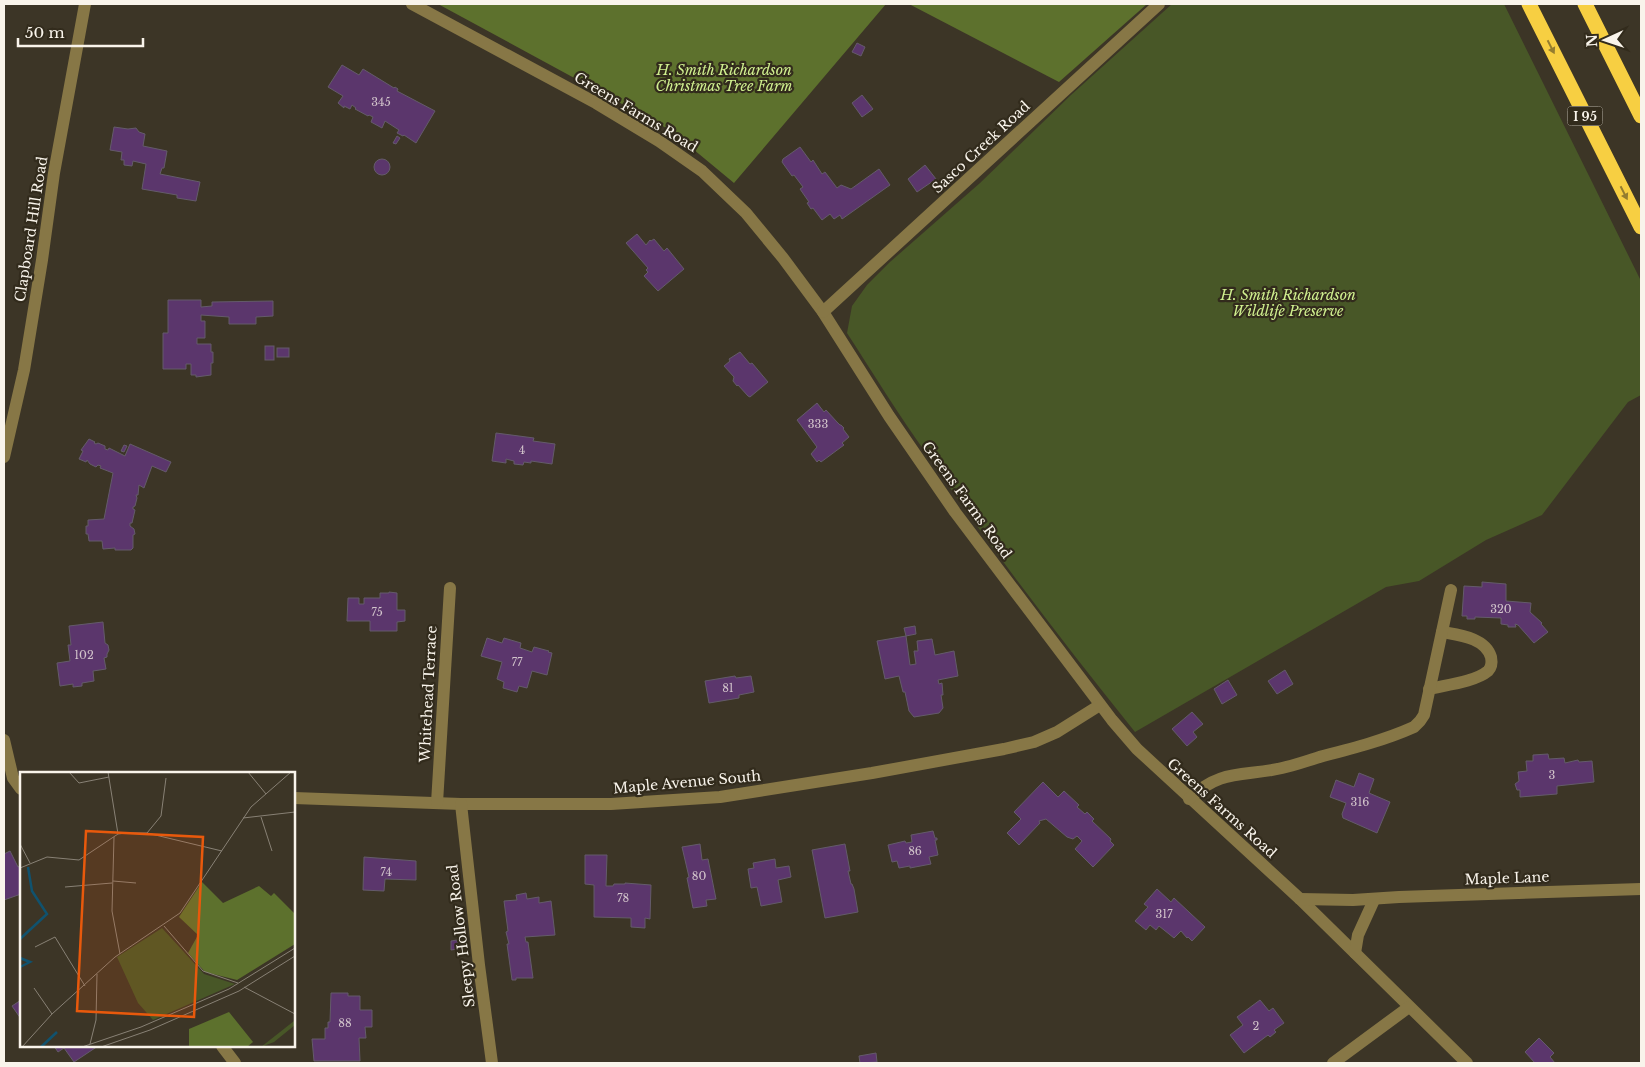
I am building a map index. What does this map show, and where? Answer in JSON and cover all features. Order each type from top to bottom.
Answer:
[{"type":"highway","name":"I 95","points":[[1529,4],[1641,227]]},
{"type":"highway","points":[[1585,4],[1641,116]]},
{"type":"street","name":"Clapboard Hill Road","points":[[4,457],[24,370],[54,172],[84,4]]},
{"type":"street","name":"Greens Farms Road","points":[[412,4],[596,103],[659,141],[702,171],[746,213],[783,258],[823,312],[889,416],[955,512],[1100,705],[1137,750],[1300,899],[1467,1063]]},
{"type":"street","name":"Sasco Creek Road","points":[[823,312],[1159,4]]},
{"type":"street","name":"Whitehead Terrace","points":[[437,803],[450,588]]},
{"type":"street","points":[[1189,799],[1198,790],[1219,778],[1281,769],[1366,744],[1414,727],[1424,715],[1451,590]]},
{"type":"street","points":[[1429,689],[1478,676],[1487,672],[1492,662],[1490,654],[1482,644],[1466,636],[1442,632]]},
{"type":"street","name":"Maple Avenue South","points":[[295,798],[461,804],[611,804],[720,797],[944,760],[1034,742],[1058,732],[1100,705]]},
{"type":"street","points":[[4,740],[8,779],[20,788]]},
{"type":"street","name":"Sleepy Hollow Road","points":[[461,804],[492,1063]]},
{"type":"street","name":"Maple Lane","points":[[1300,899],[1374,900],[1399,897],[1641,889]]},
{"type":"street","points":[[1355,953],[1358,935],[1374,900]]},
{"type":"street","points":[[1333,1063],[1410,1007]]},
{"type":"street","points":[[223,1047],[234,1063]]},
{"type":"green space","name":"H. Smith Richardson Christmas Tree Farm","points":[[438,4],[886,4],[734,183],[670,130]]},
{"type":"green space","points":[[909,4],[1147,4],[1059,82]]},
{"type":"green space","name":"H. Smith Richardson Wildlife Preserve","points":[[1172,4],[1504,4],[1641,281],[1641,395],[1628,402],[1542,515],[1486,540],[1419,581],[1386,587],[1135,732],[1001,559],[905,423],[847,333],[852,306],[867,285],[890,262],[980,183],[1071,95]]},
{"type":"building","points":[[857,43],[865,47],[861,56],[852,52]]},
{"type":"building","points":[[342,65],[359,75],[363,69],[395,87],[398,89],[397,91],[435,111],[416,143],[397,133],[399,130],[385,121],[382,128],[371,122],[373,117],[355,109],[352,105],[350,109],[344,106],[344,108],[338,103],[343,96],[328,87]]},
{"type":"building","points":[[862,95],[873,109],[862,117],[852,103]]},
{"type":"building","points":[[114,127],[136,128],[139,132],[145,134],[143,146],[167,151],[164,168],[162,168],[160,174],[200,182],[196,201],[177,198],[177,195],[142,189],[146,164],[133,161],[132,166],[124,165],[124,160],[121,160],[122,152],[110,150]]},
{"type":"building","points":[[397,136],[400,138],[396,144],[393,143]]},
{"type":"building","points":[[800,147],[811,162],[813,160],[822,174],[825,172],[837,188],[841,185],[851,189],[879,169],[890,185],[842,219],[840,215],[834,219],[830,214],[822,220],[807,203],[809,202],[800,189],[803,187],[782,162],[783,159]]},
{"type":"building","points":[[379,159],[385,159],[390,164],[388,173],[379,175],[374,170],[374,164]]},
{"type":"building","points":[[925,165],[936,179],[917,192],[908,179]]},
{"type":"building","points":[[637,234],[646,245],[650,240],[654,239],[664,251],[667,248],[684,269],[658,291],[644,276],[648,272],[646,270],[648,268],[626,243]]},
{"type":"building","points":[[168,300],[201,300],[201,307],[212,306],[212,302],[273,301],[273,316],[256,317],[256,324],[229,324],[229,317],[201,315],[201,321],[205,321],[205,338],[197,338],[197,344],[211,344],[213,363],[211,363],[211,375],[196,377],[196,375],[191,375],[191,364],[186,364],[186,369],[163,369],[163,333],[168,333]]},
{"type":"building","points":[[265,346],[274,346],[274,360],[265,360]]},
{"type":"building","points":[[277,348],[289,348],[289,357],[277,357]]},
{"type":"building","points":[[740,352],[768,382],[750,397],[737,386],[733,381],[734,377],[724,366],[730,361],[729,359]]},
{"type":"building","points":[[817,403],[824,412],[826,410],[844,428],[849,437],[842,443],[844,445],[821,462],[819,460],[817,462],[811,454],[817,447],[797,420]]},
{"type":"building","points":[[496,433],[534,438],[533,441],[555,444],[552,464],[531,461],[531,463],[524,462],[523,465],[514,464],[514,461],[506,459],[506,463],[492,461]]},
{"type":"building","points":[[89,439],[96,444],[105,446],[105,449],[108,450],[109,448],[125,456],[130,444],[171,462],[166,472],[152,466],[144,488],[139,485],[135,506],[133,507],[135,510],[132,523],[130,523],[135,534],[133,535],[133,548],[131,550],[103,549],[102,541],[89,541],[88,534],[86,534],[88,520],[104,519],[113,473],[100,468],[101,466],[98,465],[96,467],[90,464],[87,460],[86,462],[79,459],[83,451],[81,450]]},
{"type":"building","points":[[124,445],[127,446],[124,452],[121,451]]},
{"type":"building","points":[[1482,582],[1506,584],[1506,601],[1531,603],[1530,612],[1542,623],[1548,632],[1534,643],[1518,625],[1515,624],[1516,627],[1508,627],[1508,625],[1501,624],[1501,618],[1475,617],[1475,619],[1467,619],[1467,616],[1462,616],[1464,586],[1482,587]]},
{"type":"building","points":[[380,593],[397,593],[397,610],[405,610],[405,621],[397,622],[397,631],[370,631],[370,621],[347,621],[348,598],[359,598],[359,604],[364,604],[364,598],[380,598]]},
{"type":"building","points":[[103,622],[105,643],[108,645],[109,650],[107,657],[104,658],[106,669],[93,671],[94,681],[82,683],[82,686],[73,687],[73,684],[60,686],[57,663],[70,661],[68,645],[71,645],[69,626]]},
{"type":"building","points":[[915,626],[916,634],[906,636],[904,628]]},
{"type":"building","points":[[906,636],[910,665],[916,664],[914,651],[918,651],[917,641],[932,639],[935,655],[954,651],[958,676],[938,680],[939,684],[942,683],[943,695],[941,695],[943,708],[939,713],[914,717],[909,711],[899,676],[885,679],[877,641]]},
{"type":"building","points":[[487,638],[502,643],[504,638],[521,643],[520,648],[532,652],[534,647],[549,651],[552,653],[547,675],[532,671],[527,688],[519,686],[517,692],[503,688],[504,682],[497,679],[502,662],[481,656]]},
{"type":"building","points":[[1285,670],[1293,684],[1277,694],[1268,681]]},
{"type":"building","points":[[735,676],[736,678],[751,676],[754,692],[739,695],[739,698],[709,703],[705,681]]},
{"type":"building","points":[[1228,680],[1237,695],[1222,704],[1214,689]]},
{"type":"building","points":[[1192,712],[1203,724],[1193,732],[1197,737],[1187,746],[1172,729]]},
{"type":"building","points":[[1548,754],[1549,759],[1564,758],[1565,763],[1578,760],[1579,762],[1592,761],[1594,782],[1557,786],[1557,794],[1520,797],[1520,790],[1517,790],[1515,784],[1519,781],[1518,772],[1527,771],[1526,761],[1533,761],[1533,755]]},
{"type":"building","points":[[1359,773],[1374,779],[1369,793],[1390,802],[1377,833],[1343,818],[1342,814],[1346,803],[1330,797],[1336,780],[1354,787]]},
{"type":"building","points":[[1043,782],[1058,797],[1064,791],[1079,805],[1077,807],[1085,814],[1087,812],[1094,819],[1092,821],[1111,839],[1110,841],[1114,845],[1093,867],[1075,849],[1082,841],[1077,836],[1073,839],[1067,837],[1046,819],[1039,821],[1040,823],[1019,845],[1007,833],[1021,819],[1014,812]]},
{"type":"building","points":[[933,831],[935,838],[937,838],[935,840],[938,855],[929,857],[931,864],[899,868],[897,861],[892,862],[888,845],[905,841],[906,843],[912,842],[911,835]]},
{"type":"building","points":[[700,844],[702,860],[708,859],[716,899],[706,900],[707,906],[693,908],[687,878],[689,877],[682,847]]},
{"type":"building","points":[[845,844],[850,871],[848,871],[854,889],[858,912],[825,918],[812,850]]},
{"type":"building","points":[[10,851],[18,867],[20,866],[20,894],[4,900],[4,854]]},
{"type":"building","points":[[585,855],[607,855],[606,886],[625,883],[651,885],[650,919],[645,918],[645,928],[631,927],[631,918],[594,917],[594,885],[585,884]]},
{"type":"building","points":[[364,857],[416,861],[416,880],[385,879],[384,891],[363,890]]},
{"type":"building","points":[[775,859],[776,868],[789,866],[791,877],[778,880],[782,902],[761,906],[757,887],[751,888],[748,869],[754,868],[753,863]]},
{"type":"building","points":[[1157,889],[1171,902],[1174,898],[1205,927],[1192,941],[1181,931],[1174,938],[1159,926],[1156,930],[1150,925],[1146,930],[1135,921],[1148,907],[1144,904]]},
{"type":"building","points":[[526,893],[527,899],[539,897],[539,903],[551,901],[555,935],[525,937],[526,942],[528,942],[533,978],[516,978],[516,980],[512,980],[504,901],[517,900],[516,895]]},
{"type":"building","points":[[457,940],[458,949],[451,950],[451,941]]},
{"type":"building","points":[[331,993],[348,993],[348,996],[360,996],[360,1010],[372,1010],[372,1027],[365,1027],[366,1038],[359,1038],[360,1061],[314,1061],[312,1039],[325,1039],[325,1028],[328,1028],[328,1022],[330,1022]]},
{"type":"building","points":[[1260,1000],[1269,1011],[1273,1008],[1284,1023],[1274,1030],[1276,1032],[1270,1037],[1268,1035],[1244,1053],[1230,1035],[1243,1025],[1237,1017]]},
{"type":"building","points":[[20,1001],[20,1018],[12,1006]]},
{"type":"building","points":[[1539,1038],[1554,1053],[1550,1057],[1555,1063],[1535,1063],[1525,1052]]},
{"type":"building","points":[[55,1047],[96,1047],[74,1062],[64,1048],[58,1052]]},
{"type":"building","points":[[876,1053],[877,1062],[860,1063],[859,1056]]}]
